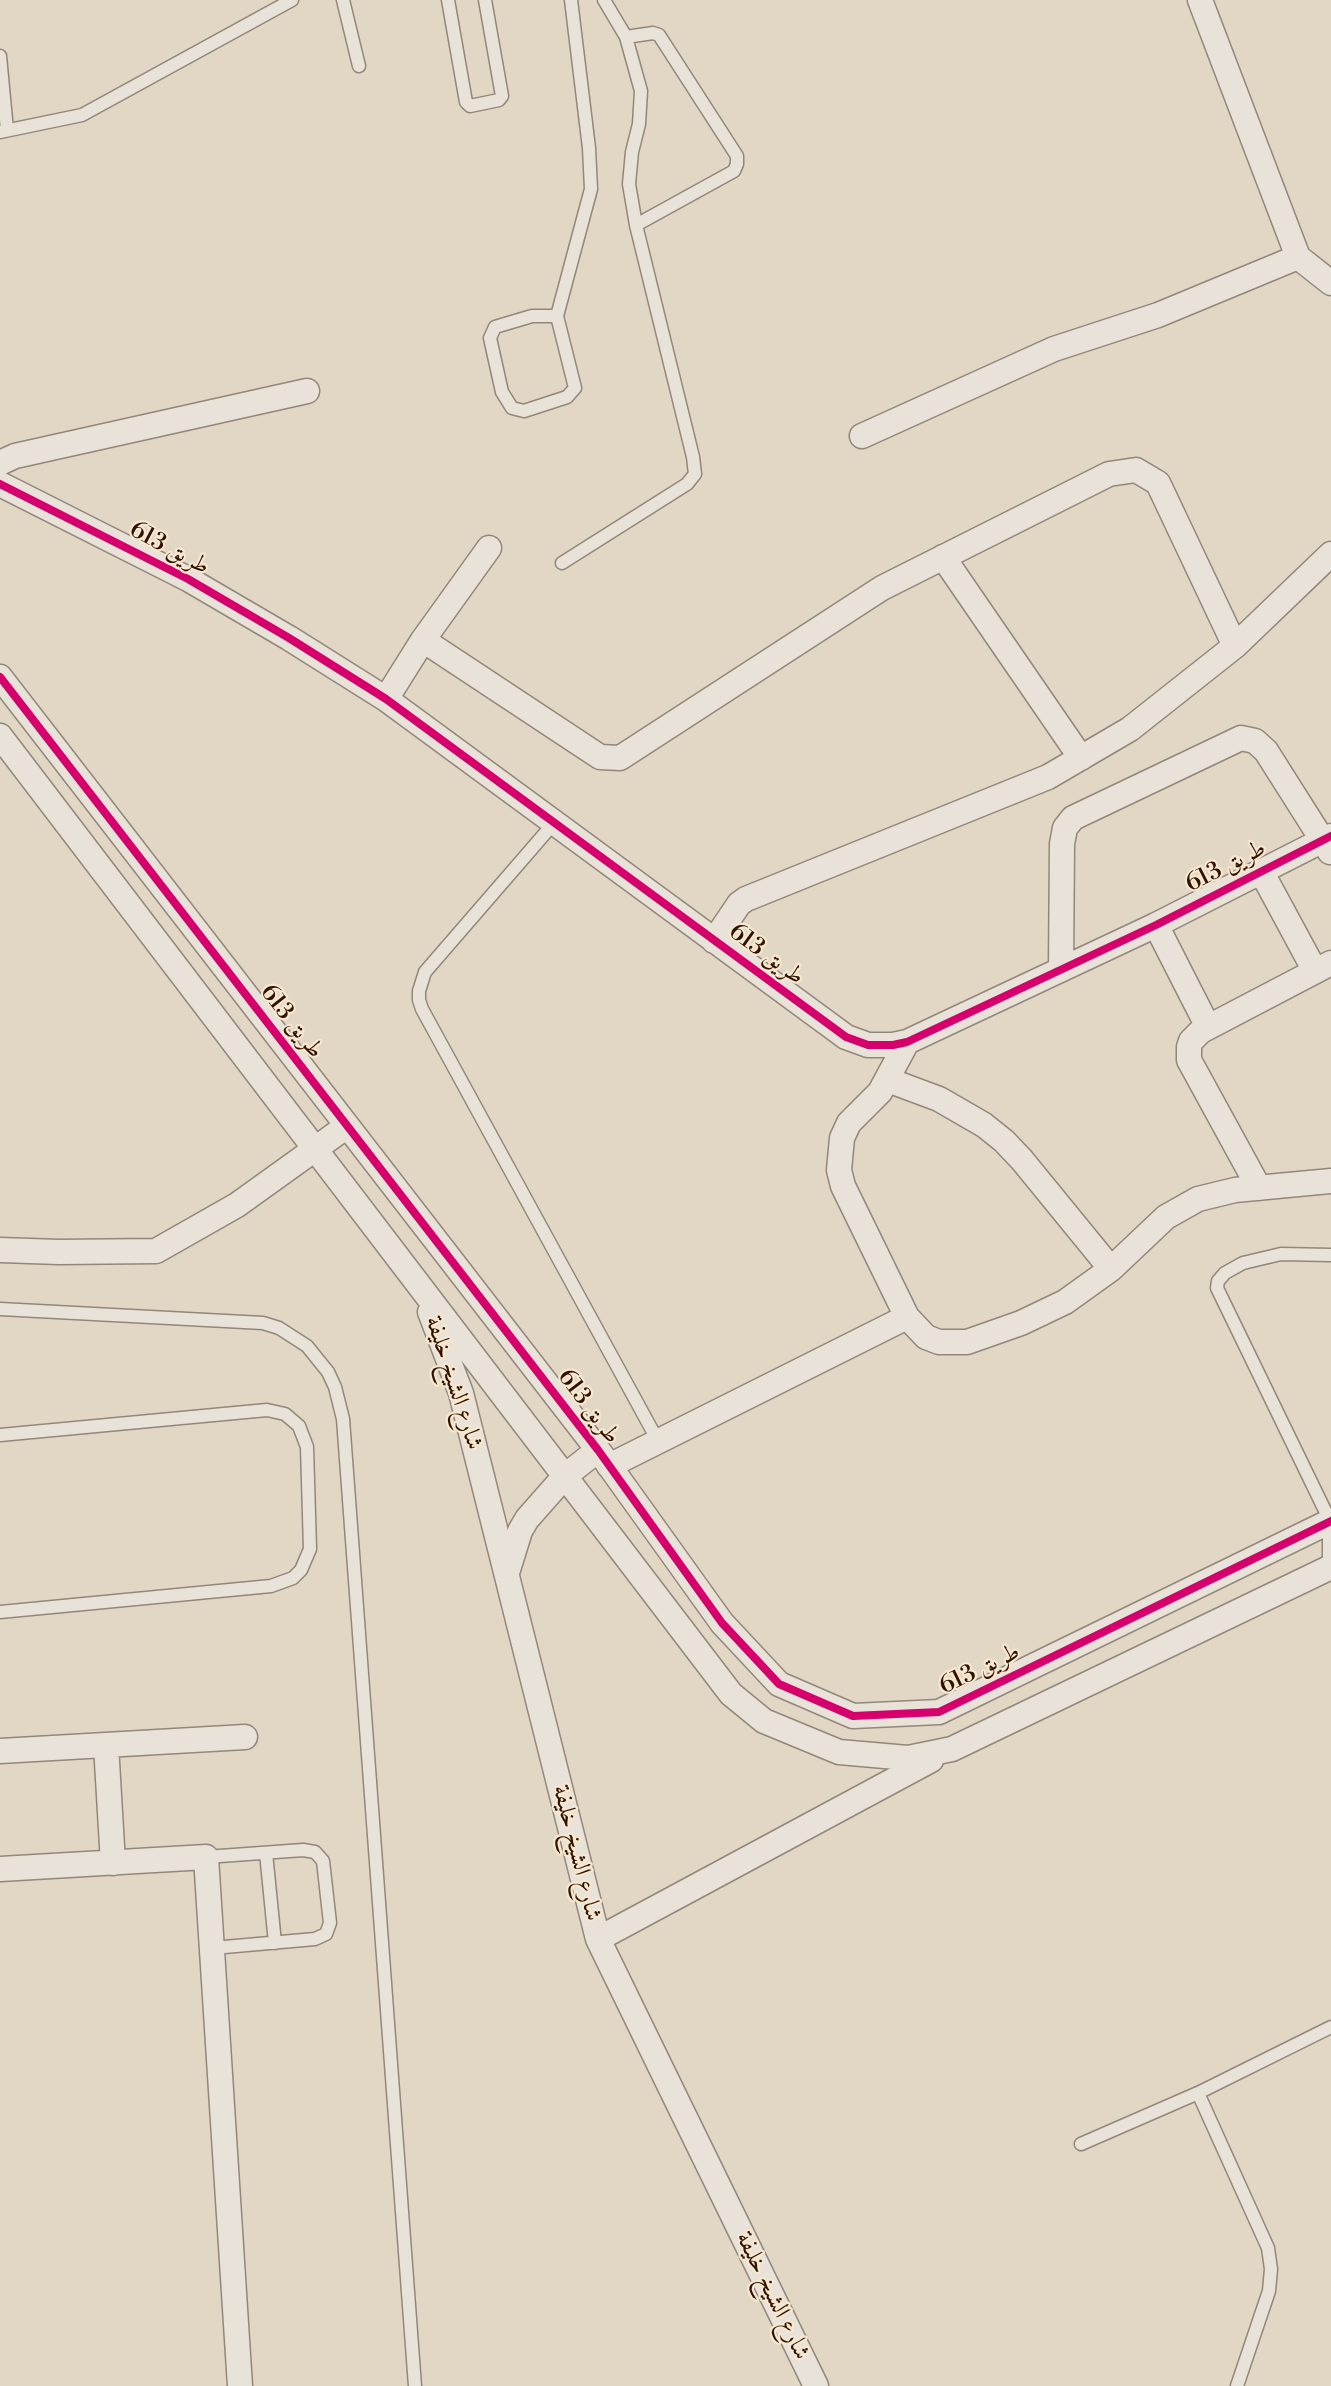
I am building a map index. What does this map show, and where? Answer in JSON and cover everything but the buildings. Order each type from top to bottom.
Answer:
[{"type":"street","points":[[1200,0],[1298,257],[1331,283]]},
{"type":"street","points":[[862,436],[1054,349],[1158,315],[1298,257]]},
{"type":"street","points":[[0,463],[15,456],[307,391]]},
{"type":"street","points":[[423,640],[600,757],[620,758],[882,588],[1109,474],[1137,471],[1158,483],[1235,646]]},
{"type":"street","name":"طريق 613","points":[[0,484],[188,579],[289,638],[386,699],[846,1037],[868,1045],[880,1047],[907,1042],[1156,925],[1261,871],[1329,843]]},
{"type":"street","points":[[386,699],[423,640],[489,548]]},
{"type":"street","points":[[714,941],[739,904],[746,899],[1048,777],[1130,729],[1235,646],[1331,554]]},
{"type":"street","points":[[943,557],[1081,758]]},
{"type":"street","name":"طريق 613","points":[[0,677],[603,1458],[722,1623],[779,1684],[853,1716],[939,1712],[1330,1522]]},
{"type":"street","points":[[0,736],[731,1694],[764,1721],[839,1752],[908,1758],[952,1749]]},
{"type":"street","points":[[1061,969],[1062,844],[1065,828],[1073,818],[1241,738],[1255,741],[1266,751],[1329,843]]},
{"type":"street","points":[[1259,1188],[1189,1060],[1188,1054],[1191,1041],[1208,1027],[1323,967],[1261,871]]},
{"type":"street","points":[[1156,925],[1208,1027]]},
{"type":"street","points":[[907,1042],[880,1092],[849,1124],[842,1138],[839,1170],[843,1186],[907,1317],[921,1332],[939,1342],[967,1342],[1044,1313],[1086,1288],[1111,1269],[1153,1228],[1180,1208],[1216,1193],[1331,1181]]},
{"type":"street","points":[[888,1080],[947,1103],[984,1125],[1004,1141],[1111,1269]]},
{"type":"street","points":[[0,1250],[156,1251],[237,1205],[347,1126]]},
{"type":"street","name":"شارع الشيخ خليفة","points":[[421,1288],[461,1393],[598,1939],[816,2386]]},
{"type":"street","points":[[507,1573],[523,1525],[565,1476],[603,1458],[658,1441],[907,1317]]},
{"type":"street","points":[[598,1939],[952,1749],[1330,1571]]},
{"type":"street","points":[[0,1751],[245,1737]]},
{"type":"street","points":[[106,1745],[113,1863]]},
{"type":"street","points":[[0,1869],[206,1857],[240,2386]]},
{"type":"lane","points":[[0,56],[4,131],[82,115],[292,0]]},
{"type":"lane","points":[[343,0],[359,66]]},
{"type":"lane","points":[[448,0],[466,102],[470,106],[499,100],[502,96],[485,0]]},
{"type":"lane","points":[[557,316],[532,316],[495,327],[489,338],[502,392],[512,408],[524,411],[567,397],[575,388],[557,316],[591,189],[589,148],[571,0]]},
{"type":"lane","points":[[562,563],[687,484],[695,474],[693,457],[636,225],[629,184],[632,152],[639,124],[641,91],[626,38],[604,0]]},
{"type":"lane","points":[[626,38],[653,33],[660,35],[737,156],[734,171],[636,225]]},
{"type":"lane","points":[[554,823],[426,972],[419,991],[419,1000],[658,1441]]},
{"type":"lane","points":[[1330,1571],[1330,1522],[1217,1288],[1218,1281],[1225,1273],[1243,1263],[1281,1254],[1331,1255]]},
{"type":"lane","points":[[0,1309],[263,1323],[279,1328],[307,1346],[328,1372],[335,1387],[343,1419],[415,2386]]},
{"type":"lane","points":[[0,1435],[267,1410],[285,1414],[299,1426],[307,1447],[310,1549],[301,1570],[283,1584],[0,1612]]},
{"type":"lane","points":[[206,1857],[310,1850],[320,1856],[325,1867],[330,1923],[326,1934],[321,1938],[213,1948]]},
{"type":"lane","points":[[266,1853],[275,1943]]},
{"type":"lane","points":[[1081,2144],[1198,2093],[1331,2027]]},
{"type":"lane","points":[[1198,2093],[1268,2248],[1271,2269],[1269,2291],[1237,2386]]},
{"type":"cycle path","points":[[0,484],[188,579],[289,638],[386,699],[846,1037],[868,1045],[893,1045],[907,1042],[1156,925],[1331,836]]},
{"type":"cycle path","points":[[0,677],[598,1450],[722,1623],[779,1684],[853,1716],[939,1712],[1331,1521]]}]
